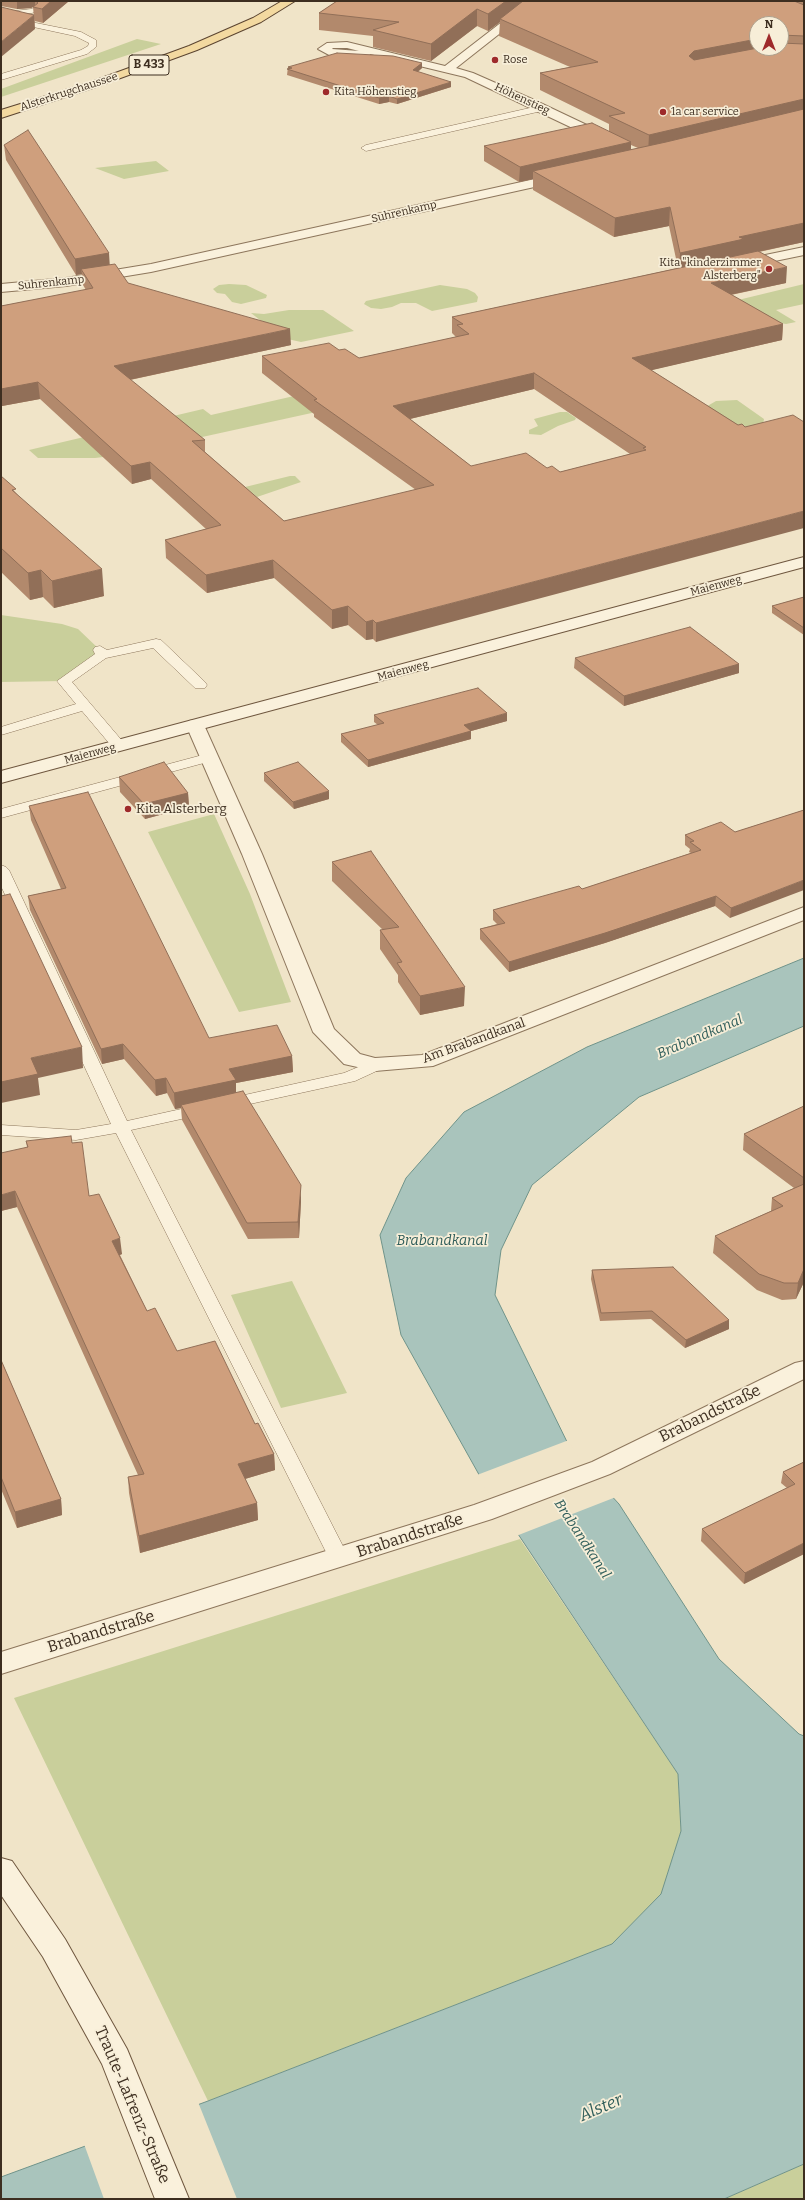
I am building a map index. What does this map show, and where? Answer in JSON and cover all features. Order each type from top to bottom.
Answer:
[{"type":"main road","name":"Alsterkrugchaussee","points":[[1,114],[98,83],[193,48],[257,20],[290,1]]},
{"type":"street","points":[[448,69],[536,1]]},
{"type":"street","points":[[1,10],[33,17]]},
{"type":"street","name":"Höhenstieg","points":[[390,57],[469,75],[543,108],[616,144]]},
{"type":"street","name":"Suhrenkamp","points":[[1,288],[73,281],[151,268],[574,174]]},
{"type":"street","points":[[726,267],[804,251]]},
{"type":"street","name":"Maienweg","points":[[1,777],[804,562]]},
{"type":"street","name":"Am Brabandkanal","points":[[195,726],[210,758],[324,1032],[352,1059],[375,1065],[424,1062],[804,913]]},
{"type":"street","name":"Brabandstraße","points":[[1,1662],[483,1512],[601,1468],[804,1369]]},
{"type":"street","name":"Traute-Lafrenz-Straße","points":[[1,1870],[54,1948],[116,2059],[139,2113],[172,2199]]},
{"type":"lane","points":[[14,13],[32,12],[58,1]]},
{"type":"lane","points":[[1,18],[78,34],[93,42],[92,47],[84,52],[1,77]]},
{"type":"lane","points":[[366,148],[543,108]]},
{"type":"lane","points":[[119,746],[64,681],[101,652],[156,643],[200,685]]},
{"type":"lane","points":[[1,731],[85,706]]},
{"type":"lane","points":[[1,814],[210,758]]},
{"type":"lane","points":[[1,870],[121,1127],[339,1558]]},
{"type":"lane","points":[[1,1130],[76,1135],[121,1127],[349,1077],[375,1065]]},
{"type":"green space","points":[[137,39],[161,44],[1,97],[1,89]]},
{"type":"green space","points":[[156,161],[169,171],[124,179],[95,168]]},
{"type":"green space","points":[[804,284],[804,304],[776,310],[796,322],[786,324],[701,309]]},
{"type":"green space","points":[[219,285],[246,285],[267,295],[266,298],[241,304],[232,302],[225,294],[217,293],[213,289]]},
{"type":"green space","points":[[440,285],[467,289],[475,293],[478,297],[477,302],[432,311],[416,303],[401,303],[392,307],[381,309],[371,308],[364,304],[366,301]]},
{"type":"green space","points":[[289,310],[323,310],[354,331],[301,342],[283,338],[251,313],[264,314]]},
{"type":"green space","points":[[434,364],[412,391],[120,455],[95,458],[38,458],[29,450],[203,409],[211,415]]},
{"type":"green space","points":[[737,400],[764,419],[763,425],[739,431],[704,408],[716,401]]},
{"type":"green space","points":[[560,412],[567,412],[576,418],[575,420],[558,426],[541,435],[529,434],[529,430],[538,426],[534,419]]},
{"type":"green space","points":[[295,476],[301,482],[257,497],[245,487]]},
{"type":"green space","points":[[1,615],[62,624],[78,629],[100,650],[64,681],[1,682]]},
{"type":"green space","points":[[214,814],[250,894],[291,1002],[239,1012],[148,832]]},
{"type":"green space","points":[[292,1281],[347,1393],[281,1408],[231,1295]]},
{"type":"green space","points":[[520,1539],[678,1774],[681,1831],[662,1894],[612,1944],[208,2101],[14,1698]]},
{"type":"green space","points":[[804,2164],[804,2199],[724,2199]]},
{"type":"water","points":[[804,958],[804,1026],[639,1097],[532,1185],[501,1250],[495,1295],[573,1454],[619,1504],[719,1659],[799,1734],[804,1736],[804,2164],[724,2199],[1,2199],[1,2177],[208,2101],[612,1944],[661,1894],[681,1831],[678,1774],[482,1480],[401,1335],[380,1235],[406,1178],[464,1112],[587,1047]]},
{"type":"pier","points":[[569,1440],[575,1453],[616,1497],[516,1536],[477,1475]]},
{"type":"pier","points":[[198,2102],[237,2199],[104,2199],[84,2144]]},
{"type":"building","points":[[36,1],[51,1],[42,9],[33,7],[38,3]]},
{"type":"building","points":[[337,1],[506,1],[488,14],[477,9],[431,44],[373,30],[399,22],[319,13]]},
{"type":"building","points":[[523,1],[794,1],[804,5],[804,36],[789,35],[789,16],[749,16],[749,41],[694,51],[689,56],[694,60],[749,50],[749,56],[789,56],[789,43],[804,44],[804,99],[649,135],[609,116],[625,113],[540,73],[598,62],[500,19]]},
{"type":"building","points":[[1,7],[34,15],[1,42]]},
{"type":"building","points":[[337,53],[393,56],[422,63],[413,70],[451,82],[397,99],[389,96],[379,98],[287,69],[292,68],[288,67]]},
{"type":"building","points":[[804,109],[804,223],[739,237],[744,239],[680,253],[670,207],[615,218],[533,171],[666,142]]},
{"type":"building","points":[[592,123],[631,142],[520,167],[484,146]]},
{"type":"building","points":[[28,130],[109,253],[75,259],[4,145]]},
{"type":"building","points":[[758,251],[787,267],[711,283],[783,324],[632,358],[738,425],[742,424],[745,427],[793,415],[804,422],[804,511],[376,623],[373,620],[366,622],[348,606],[332,610],[273,560],[206,575],[165,540],[221,525],[150,462],[131,466],[38,382],[1,389],[1,306],[93,288],[81,269],[115,264],[128,283],[290,329],[114,366],[205,440],[192,441],[284,521],[434,485],[314,400],[317,399],[262,356],[329,343],[339,350],[345,349],[359,358],[469,334],[457,325],[463,324],[452,317]],"holes":[[[534,373],[646,447],[643,448],[646,450],[560,472],[552,466],[547,468],[526,453],[471,466],[393,406]]]},
{"type":"building","points":[[1,476],[16,489],[12,490],[102,569],[52,581],[41,570],[28,573],[1,548]]},
{"type":"building","points":[[804,597],[804,628],[772,606]]},
{"type":"building","points":[[690,627],[739,664],[624,696],[575,658]]},
{"type":"building","points":[[478,688],[507,713],[464,725],[471,731],[368,760],[341,734],[384,723],[374,715]]},
{"type":"building","points":[[164,762],[188,793],[144,804],[119,777]]},
{"type":"building","points":[[298,762],[329,791],[293,802],[264,773]]},
{"type":"building","points":[[88,792],[209,1038],[277,1025],[292,1056],[229,1069],[236,1080],[174,1093],[166,1078],[155,1080],[123,1044],[101,1049],[28,896],[66,888],[29,806]]},
{"type":"building","points":[[804,810],[804,880],[731,908],[716,896],[605,933],[509,962],[480,929],[505,923],[493,910],[579,886],[582,889],[701,850],[690,842],[694,841],[685,835],[721,822],[735,832]]},
{"type":"building","points":[[371,851],[465,987],[420,996],[397,963],[402,962],[380,930],[399,927],[332,862]]},
{"type":"building","points":[[10,894],[82,1047],[31,1058],[38,1074],[1,1082],[1,896]]},
{"type":"building","points":[[243,1091],[301,1185],[298,1222],[247,1223],[181,1105]]},
{"type":"building","points":[[804,1106],[804,1178],[744,1134]]},
{"type":"building","points":[[71,1136],[72,1143],[82,1142],[89,1196],[99,1194],[120,1238],[112,1241],[147,1311],[155,1308],[177,1351],[215,1341],[255,1424],[258,1423],[274,1454],[238,1464],[257,1503],[139,1536],[128,1477],[144,1474],[15,1191],[1,1195],[1,1153],[28,1147],[26,1141]]},
{"type":"building","points":[[804,1184],[804,1269],[798,1283],[784,1283],[759,1274],[715,1236],[783,1206],[772,1198]]},
{"type":"building","points":[[673,1267],[729,1320],[686,1340],[652,1311],[601,1313],[592,1270]]},
{"type":"building","points":[[1,1360],[61,1499],[15,1512],[1,1477]]},
{"type":"building","points":[[804,1462],[804,1543],[745,1573],[702,1529],[795,1484],[783,1472]]},
{"type":"place","name":"Rose","points":[[495,60]]},
{"type":"place","name":"Kita Höhenstieg","points":[[326,92]]},
{"type":"place","name":"1a car service","points":[[663,112]]},
{"type":"place","name":"Kita \"kinderzimmer Alsterberg\"","points":[[769,269]]},
{"type":"place","name":"Kita Alsterberg","points":[[128,809]]},
{"type":"water label","name":"Brabandkanal","points":[[700,1037]]},
{"type":"water label","name":"Brabandkanal","points":[[442,1241]]},
{"type":"water label","name":"Brabandkanal","points":[[582,1539]]},
{"type":"water label","name":"Alster","points":[[601,2108]]}]
